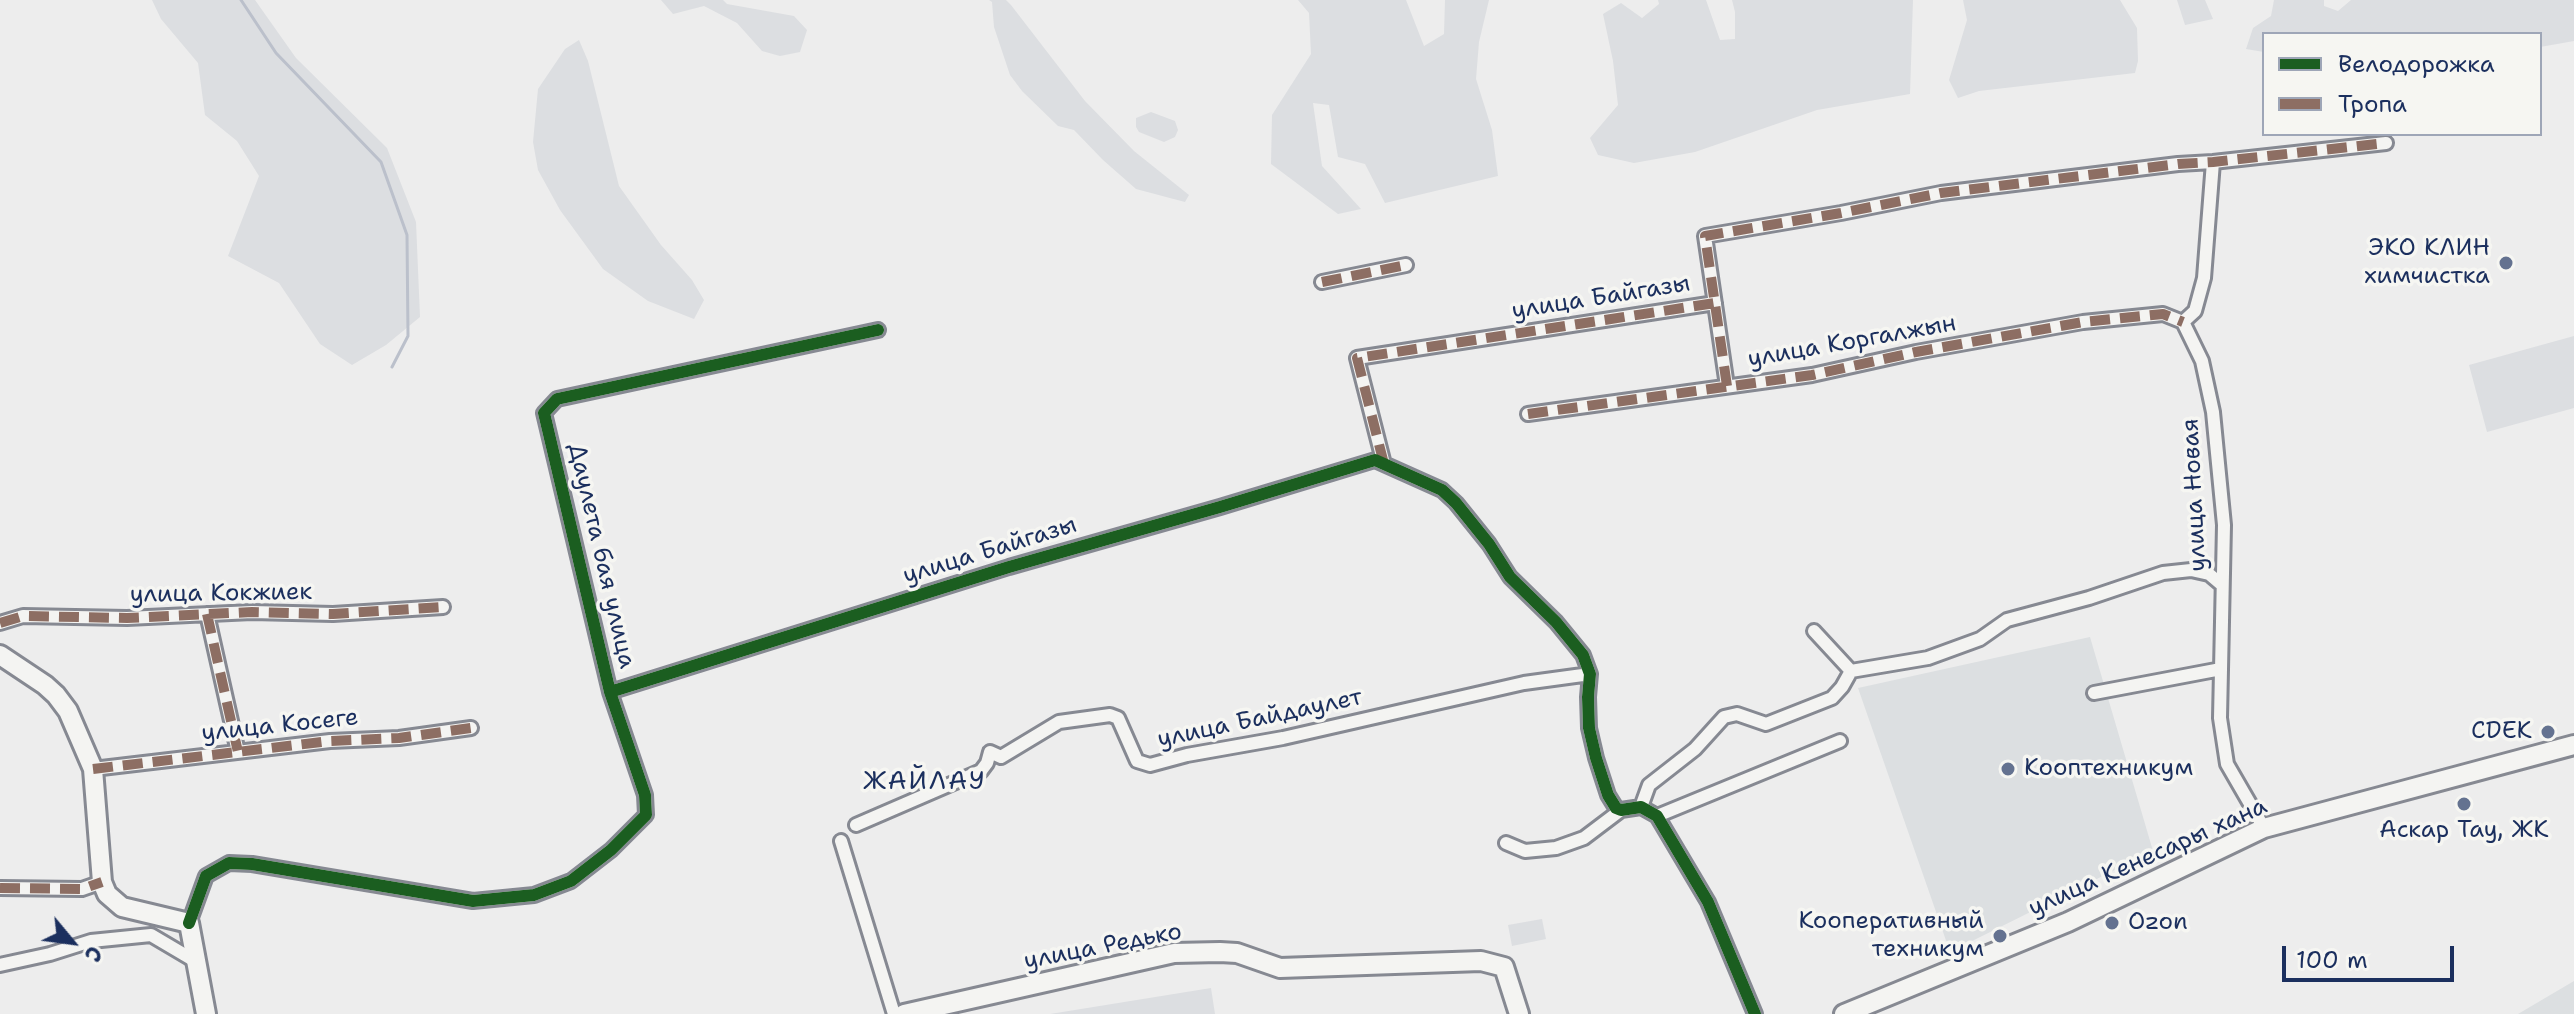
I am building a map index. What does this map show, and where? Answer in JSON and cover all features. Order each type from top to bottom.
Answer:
[{"type":"street","name":"улица Байгазы","points":[[1727,386],[1705,236],[1941,193],[2386,143]]},
{"type":"street","points":[[2183,322],[2195,311],[2204,278],[2213,162]]},
{"type":"street","points":[[1322,282],[1406,265]]},
{"type":"street","name":"улица Байгазы","points":[[1384,464],[1357,358],[1715,303]]},
{"type":"street","name":"улица Коргалжын","points":[[1528,414],[1812,375],[1916,352],[2083,322],[2163,314],[2183,322]]},
{"type":"street","name":"улица Новая","points":[[2183,322],[2202,361],[2213,412],[2224,525],[2220,718],[2227,764],[2264,828]]},
{"type":"street","name":"Даулета бая улица","points":[[189,923],[206,876],[229,863],[252,864],[473,901],[534,895],[571,881],[611,850],[646,815],[645,795],[610,692],[544,413],[557,399],[878,330]]},
{"type":"street","name":"улица Байгазы","points":[[610,692],[1023,563],[1375,460],[1384,464]]},
{"type":"street","points":[[1384,464],[1442,490],[1456,503],[1489,544],[1510,577],[1556,622],[1583,655],[1590,674],[1589,728],[1596,758],[1608,795],[1616,808],[1621,810]]},
{"type":"street","points":[[1851,671],[1937,656],[1980,639],[2007,620],[2089,598],[2163,573],[2191,570],[2209,574],[2222,585]]},
{"type":"street","name":"улица Кокжиек","points":[[0,623],[23,616],[127,618],[207,614],[333,614],[443,607]]},
{"type":"street","points":[[207,614],[238,752]]},
{"type":"street","points":[[1814,631],[1851,671]]},
{"type":"street","points":[[0,655],[45,685],[62,702],[93,769],[102,882],[107,894],[122,907],[189,923],[206,1014]]},
{"type":"street","points":[[2094,693],[2221,669]]},
{"type":"street","points":[[1641,807],[1649,785],[1695,749],[1724,717],[1737,714],[1766,724],[1832,698],[1851,671]]},
{"type":"street","name":"улица Байдаулет","points":[[856,825],[981,771],[990,752],[1001,757],[1059,722],[1110,715],[1118,718],[1137,761],[1150,765],[1524,683],[1590,674]]},
{"type":"street","name":"улица Косеге","points":[[93,769],[471,728]]},
{"type":"street","points":[[1657,816],[1840,741]]},
{"type":"street","name":"улица Кенесары хана","points":[[1844,1014],[2068,922],[2264,828],[2574,745]]},
{"type":"street","points":[[1506,843],[1525,851],[1556,848],[1584,838],[1621,810],[1641,807],[1657,816],[1708,902],[1755,1014]]},
{"type":"street","points":[[841,841],[894,1014]]},
{"type":"street","points":[[0,888],[82,889],[102,882]]},
{"type":"street","points":[[0,965],[91,941],[151,935],[195,961]]},
{"type":"street","name":"улица Редько","points":[[904,1014],[1174,953],[1237,953],[1280,968],[1481,961],[1504,967],[1519,1014]]},
{"type":"shaded area","points":[[152,0],[255,0],[296,58],[387,148],[416,222],[420,317],[386,345],[352,365],[320,344],[279,283],[228,256],[259,176],[237,141],[205,115],[198,63],[161,19]]},
{"type":"shaded area","points":[[661,0],[723,0],[727,4],[794,16],[807,30],[800,52],[780,56],[762,51],[737,23],[704,6],[673,14]]},
{"type":"shaded area","points":[[989,0],[1006,0],[1011,5],[1085,101],[1134,151],[1189,195],[1185,202],[1136,189],[1074,130],[1058,126],[1022,91],[1010,75],[994,27],[992,2]]},
{"type":"shaded area","points":[[1298,0],[1406,0],[1424,46],[1444,34],[1445,0],[1489,0],[1479,42],[1476,79],[1492,130],[1498,176],[1385,203],[1365,164],[1338,157],[1329,105],[1313,103],[1322,166],[1361,209],[1338,214],[1271,164],[1272,115],[1311,54],[1309,13]]},
{"type":"shaded area","points":[[1658,0],[1706,0],[1720,40],[1735,39],[1732,0],[1913,0],[1910,94],[1817,110],[1695,152],[1634,163],[1598,155],[1590,138],[1618,105],[1603,14],[1621,3],[1642,18],[1659,4]]},
{"type":"shaded area","points":[[1963,0],[2120,0],[2137,28],[2138,61],[2135,73],[1979,91],[1958,98],[1949,80],[1967,20]]},
{"type":"shaded area","points":[[2177,0],[2205,0],[2213,19],[2185,25]]},
{"type":"shaded area","points":[[2274,0],[2324,0],[2324,6],[2338,11],[2351,0],[2574,0],[2574,41],[2542,47],[2542,32],[2262,32],[2262,52],[2246,49],[2253,28],[2271,16]]},
{"type":"shaded area","points":[[579,40],[588,61],[619,186],[704,300],[694,319],[648,301],[603,269],[560,210],[538,170],[533,142],[538,89],[565,49]]},
{"type":"shaded area","points":[[1151,112],[1175,121],[1178,130],[1175,137],[1164,142],[1139,132],[1136,118]]},
{"type":"shaded area","points":[[2574,336],[2574,408],[2487,432],[2469,365]]},
{"type":"shaded area","name":"Кооптехникум","points":[[2090,637],[2153,851],[1950,952],[1858,688]]},
{"type":"shaded area","points":[[1542,919],[1546,939],[1512,946],[1508,925]]},
{"type":"shaded area","points":[[2574,981],[2574,1014],[2518,1014]]},
{"type":"shaded area","points":[[1211,988],[1215,1014],[1050,1014]]},
{"type":"waterway","points":[[241,0],[276,53],[381,162],[407,235],[408,336],[392,367]]},
{"type":"marked path","points":[[1727,386],[1705,236],[1941,193],[2386,143]]},
{"type":"marked path","points":[[1322,282],[1406,265]]},
{"type":"marked path","points":[[1384,464],[1357,358],[1715,303]]},
{"type":"marked path","points":[[1528,414],[1812,375],[1916,352],[2083,322],[2163,314],[2183,322]]},
{"type":"marked path","points":[[0,623],[23,616],[127,618],[252,612],[333,614],[443,607]]},
{"type":"marked path","points":[[207,614],[238,752]]},
{"type":"marked path","points":[[93,769],[471,728]]},
{"type":"marked path","points":[[0,888],[82,889],[102,882]]},
{"type":"cycle path","points":[[189,923],[206,876],[229,863],[252,864],[473,901],[534,895],[571,881],[611,850],[646,815],[645,795],[610,692],[544,413],[557,399],[878,330]]},
{"type":"cycle path","points":[[610,692],[1009,567],[1375,460],[1442,490],[1456,503],[1489,544],[1510,577],[1556,622],[1583,655],[1590,674],[1589,728],[1608,795],[1616,808],[1641,807],[1657,816],[1708,902],[1755,1014]]},
{"type":"place","name":"ЭКО КЛИН химчистка","points":[[2506,263]]},
{"type":"place","name":"CDEK","points":[[2548,732]]},
{"type":"place","name":"Кооптехникум","points":[[2008,769]]},
{"type":"place","name":"Аскар Тау, ЖК","points":[[2464,804]]},
{"type":"place","name":"Ozon","points":[[2112,923]]},
{"type":"place","name":"Кооперативный техникум","points":[[2000,936]]},
{"type":"district","name":"ЖАЙЛАУ","points":[[925,782]]}]
